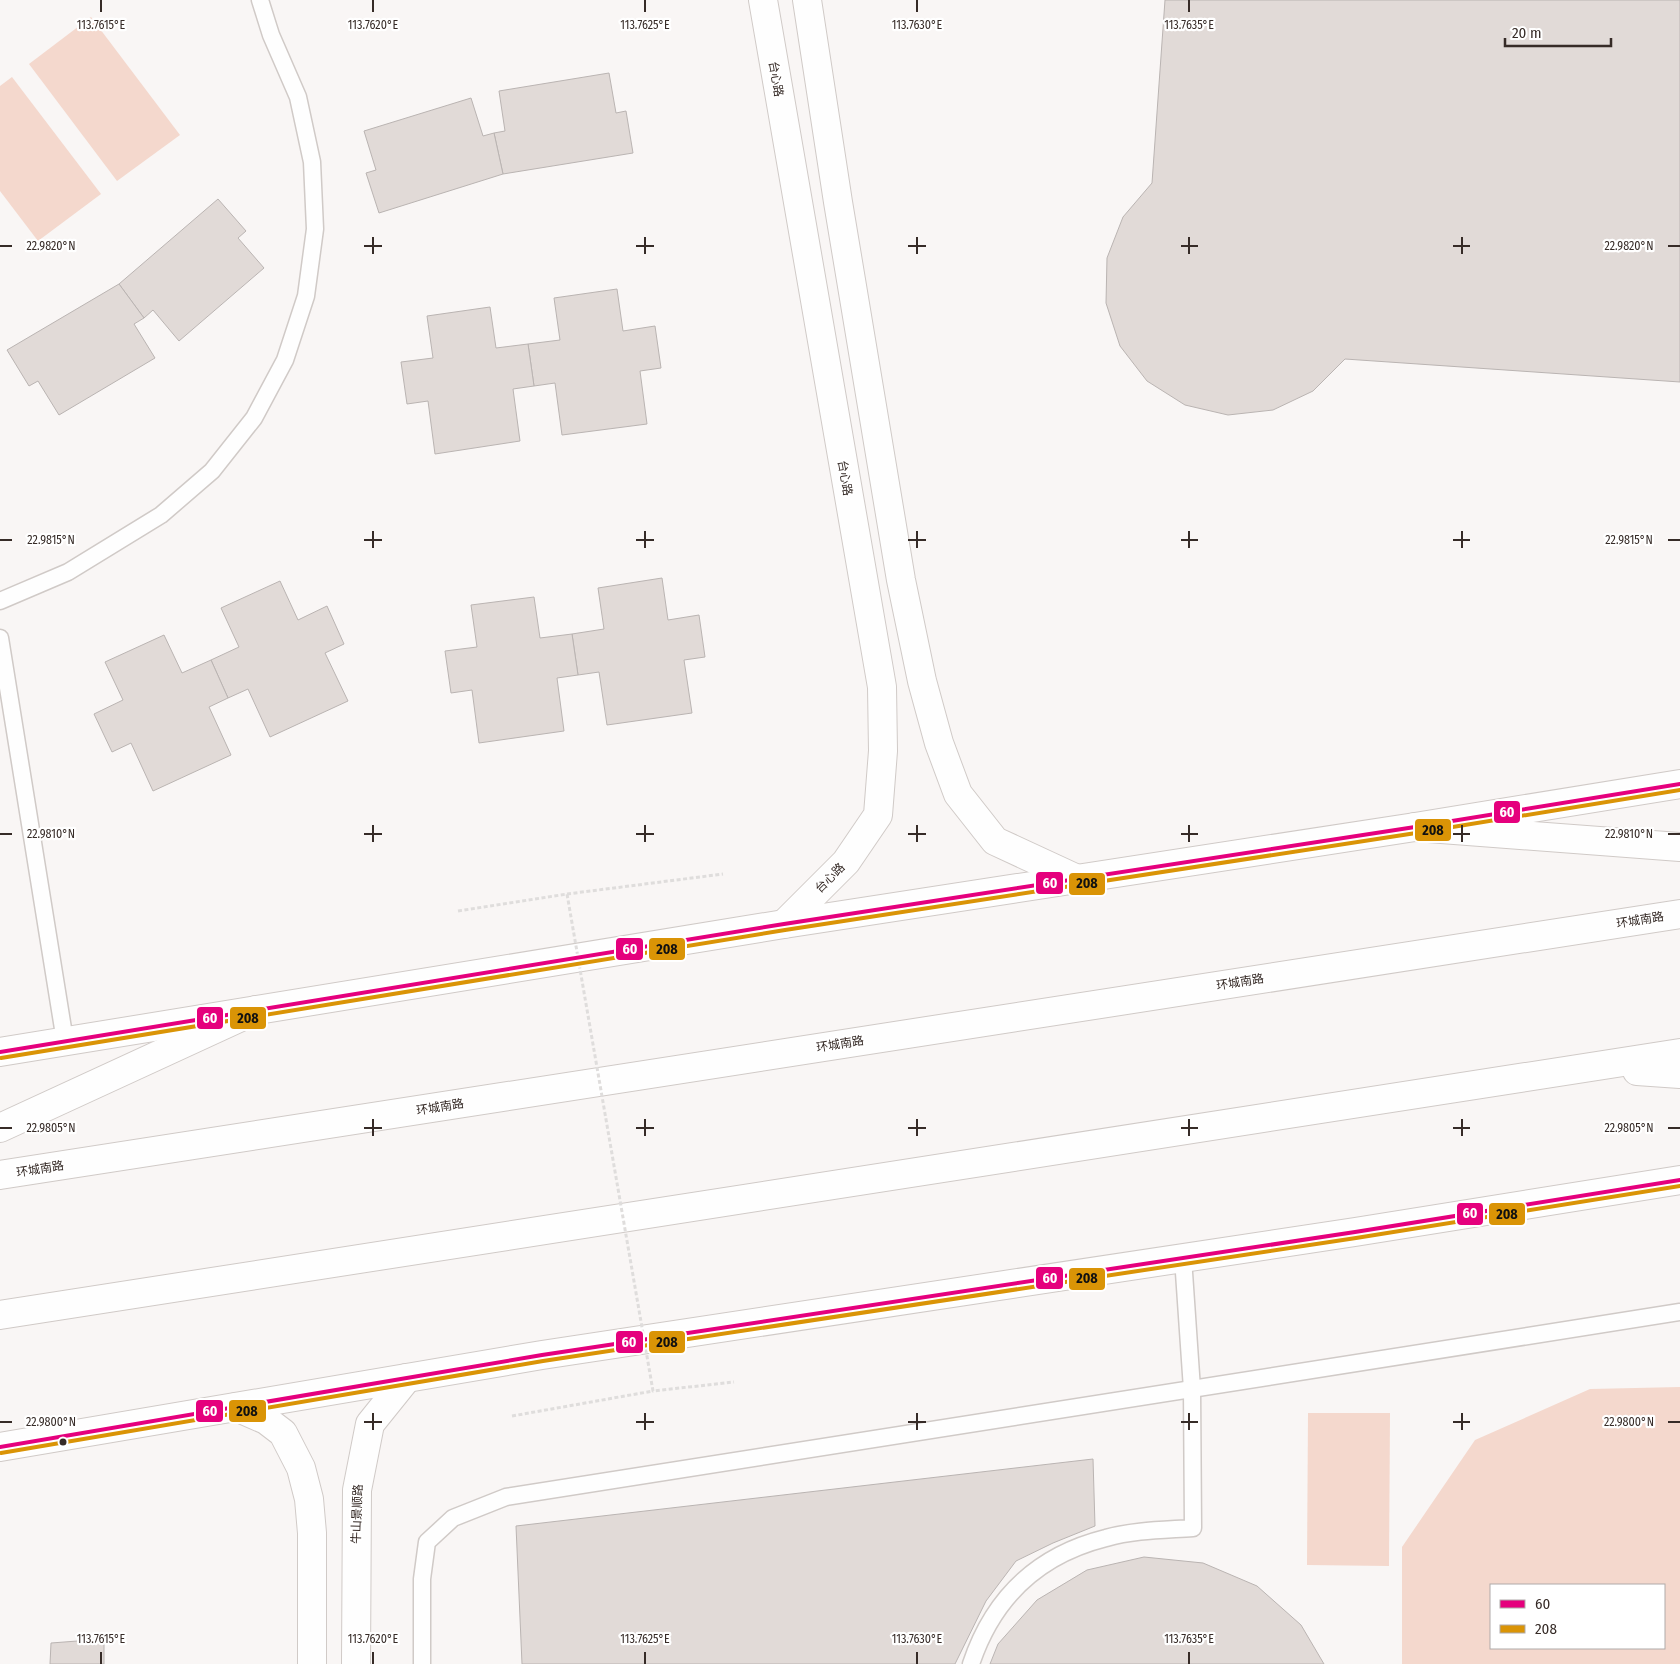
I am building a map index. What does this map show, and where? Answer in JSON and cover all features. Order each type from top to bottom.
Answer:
[{"type":"main road","name":"台心路","points":[[763,0],[882,687],[883,751],[878,815],[846,862],[784,924]]},
{"type":"main road","points":[[807,0],[838,202],[901,580],[922,681],[939,743],[958,794],[995,841],[1075,878]]},
{"type":"main road","points":[[0,1052],[784,924],[1415,827],[1680,784]]},
{"type":"main road","points":[[1415,827],[1680,847]]},
{"type":"main road","name":"环城南路","points":[[0,1175],[1680,914]]},
{"type":"main road","points":[[0,1128],[256,1010]]},
{"type":"main road","points":[[0,1315],[1680,1053]]},
{"type":"main road","points":[[1593,1067],[1680,1074]]},
{"type":"main road","points":[[0,1447],[542,1355],[1184,1258],[1680,1180]]},
{"type":"main road","name":"牛山景顺路","points":[[356,1664],[357,1490],[361,1462],[370,1424],[406,1378]]},
{"type":"main road","points":[[236,1407],[266,1420],[283,1433],[302,1468],[309,1499],[312,1533],[312,1664]]},
{"type":"lane","points":[[0,601],[68,572],[161,516],[212,471],[254,418],[285,360],[306,296],[315,229],[312,162],[298,97],[271,35],[260,0]]},
{"type":"lane","points":[[0,638],[65,1041]]},
{"type":"lane","points":[[971,1664],[976,1648],[1003,1603],[1020,1583],[1039,1567],[1083,1545],[1107,1538],[1144,1532],[1193,1528],[1192,1389],[1184,1258]]},
{"type":"lane","points":[[422,1664],[422,1579],[427,1542],[453,1518],[506,1498],[1680,1312]]},
{"type":"path","points":[[458,911],[567,894],[723,874]]},
{"type":"path","points":[[567,894],[653,1391]]},
{"type":"path","points":[[512,1416],[653,1391],[734,1382]]},
{"type":"shaded area","points":[[91,17],[180,135],[117,181],[29,64]]},
{"type":"shaded area","points":[[12,77],[101,194],[38,241],[0,191],[0,86]]},
{"type":"shaded area","points":[[1680,1387],[1680,1664],[1402,1664],[1402,1547],[1475,1440],[1590,1389]]},
{"type":"shaded area","points":[[1308,1413],[1390,1413],[1389,1566],[1307,1565]]},
{"type":"building","points":[[1165,0],[1680,0],[1680,382],[1345,359],[1313,391],[1273,410],[1228,415],[1185,405],[1147,381],[1120,346],[1106,303],[1107,258],[1123,217],[1152,183]]},
{"type":"building","points":[[609,73],[616,113],[626,111],[633,153],[503,174],[494,133],[505,131],[499,91]]},
{"type":"building","points":[[471,98],[483,136],[494,133],[503,174],[379,213],[366,173],[376,170],[364,131]]},
{"type":"building","points":[[218,199],[246,231],[238,238],[264,268],[179,341],[153,310],[144,318],[119,284]]},
{"type":"building","points":[[119,284],[144,318],[134,324],[155,358],[59,415],[38,381],[29,386],[7,350]]},
{"type":"building","points":[[617,289],[623,331],[655,326],[661,368],[640,371],[647,424],[562,435],[555,383],[534,386],[528,344],[560,340],[554,298]]},
{"type":"building","points":[[490,307],[496,348],[528,344],[534,386],[513,389],[520,441],[435,454],[428,401],[407,404],[401,362],[433,358],[427,316]]},
{"type":"building","points":[[662,578],[668,620],[699,615],[705,657],[684,660],[692,713],[607,725],[599,672],[578,675],[572,634],[604,629],[598,588]]},
{"type":"building","points":[[280,581],[298,620],[327,606],[344,644],[325,653],[348,701],[270,737],[248,689],[228,698],[211,660],[239,647],[221,608]]},
{"type":"building","points":[[534,597],[540,638],[572,634],[578,675],[557,678],[564,731],[479,743],[472,690],[451,693],[445,651],[477,647],[471,605]]},
{"type":"building","points":[[164,635],[182,673],[211,660],[228,698],[209,707],[231,755],[153,791],[131,743],[112,752],[94,714],[123,700],[105,662]]},
{"type":"building","points":[[1093,1459],[1095,1526],[1016,1561],[986,1601],[955,1664],[522,1664],[516,1526]]},
{"type":"building","points":[[1144,1557],[1203,1563],[1257,1586],[1301,1625],[1324,1664],[990,1664],[998,1644],[1037,1600],[1087,1570]]},
{"type":"building","points":[[104,1639],[104,1664],[50,1664],[51,1643]]},
{"type":"transit line","name":"60","points":[[0,1052],[784,924],[1415,827],[1680,784]]},
{"type":"transit line","name":"208","points":[[1,1058],[785,930],[1416,833],[1680,790]]},
{"type":"transit line","name":"60","points":[[0,1447],[542,1355],[1355,1232],[1680,1180]]},
{"type":"transit line","name":"208","points":[[1,1453],[543,1361],[1356,1238],[1680,1186]]}]
